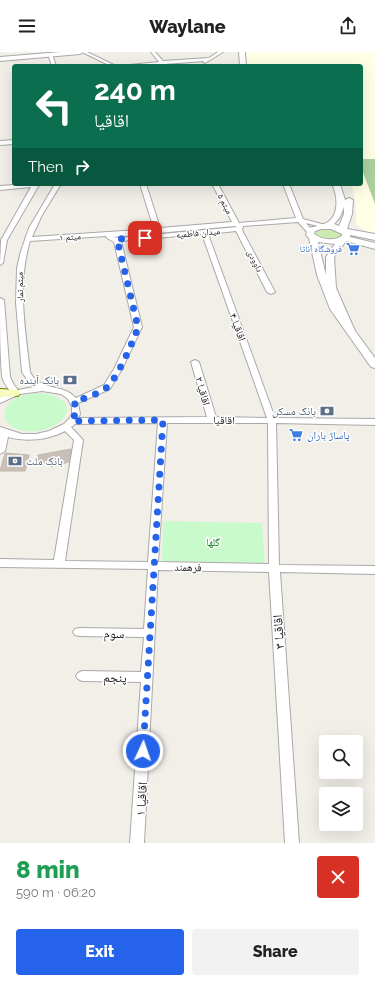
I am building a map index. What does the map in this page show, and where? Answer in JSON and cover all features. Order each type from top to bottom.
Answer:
[{"type":"main road","points":[[0,393],[15,392]]},
{"type":"street","points":[[0,59],[34,54],[80,52]]},
{"type":"street","points":[[84,52],[110,64]]},
{"type":"street","points":[[154,52],[163,64],[209,59]]},
{"type":"street","points":[[202,64],[221,52]]},
{"type":"street","points":[[237,52],[238,64]]},
{"type":"street","points":[[242,52],[243,64]]},
{"type":"street","points":[[50,54],[53,64]]},
{"type":"street","points":[[0,143],[12,142]]},
{"type":"street","points":[[0,188],[24,186]]},
{"type":"street","points":[[0,263],[4,240],[35,186]]},
{"type":"street","name":"میثم تمار","points":[[46,389],[37,386],[29,379],[26,372],[20,266],[28,239],[57,186]]},
{"type":"street","points":[[144,186],[158,230]]},
{"type":"street","name":"میثم ۵","points":[[216,186],[238,226]]},
{"type":"street","points":[[287,186],[300,220],[312,235],[326,293],[340,320],[375,365]]},
{"type":"street","points":[[312,235],[315,228],[326,226],[335,220],[340,212],[341,200],[338,186]]},
{"type":"street","points":[[345,186],[349,201],[348,214],[343,235],[330,257],[331,288],[350,331]]},
{"type":"street","points":[[238,226],[300,220],[326,226],[343,235],[375,246]]},
{"type":"street","name":"میدان فاطمیه","points":[[115,237],[158,230],[238,226]]},
{"type":"street","name":"میدان فاطمیه","points":[[115,237],[205,233],[238,226]]},
{"type":"street","name":"داوودی","points":[[238,226],[271,292]]},
{"type":"street","name":"اقاقیا ۴","points":[[205,233],[272,421]]},
{"type":"street","points":[[312,235],[331,242],[343,235],[375,237]]},
{"type":"street","points":[[74,402],[92,396],[107,387],[118,370],[138,327],[115,237]]},
{"type":"street","name":"میثم ۱","points":[[28,239],[115,237]]},
{"type":"street","name":"میثم تمار","points":[[0,300],[6,377],[10,386],[15,392]]},
{"type":"street","name":"اقاقیا ۲","points":[[195,362],[212,420]]},
{"type":"street","points":[[0,400],[15,392],[35,388],[46,389],[63,393],[74,402],[77,410],[69,424],[53,433],[37,437],[20,437],[3,432],[0,451]]},
{"type":"street","name":"اقاقیا","points":[[69,424],[163,420],[375,422]]},
{"type":"street","name":"اقاقیا ۱","points":[[137,843],[163,420]]},
{"type":"street","name":"اقاقیا ۳","points":[[272,421],[274,568],[292,843]]},
{"type":"street","points":[[59,564],[79,440],[69,424]]},
{"type":"street","name":"فرهمند","points":[[0,563],[375,570]]},
{"type":"street","name":"سوم","points":[[79,632],[150,633]]},
{"type":"street","name":"پنجم","points":[[82,676],[147,677]]},
{"type":"shaded area","points":[[245,52],[375,52],[375,233],[366,231],[356,224],[356,208],[351,186],[363,186],[363,64],[247,64]]},
{"type":"green space","points":[[363,159],[375,159],[375,204],[363,172]]},
{"type":"green space","points":[[332,228],[341,233],[341,236],[334,239],[327,239],[314,233],[319,229]]},
{"type":"green space","points":[[40,393],[56,397],[65,403],[67,411],[64,418],[46,429],[33,431],[14,428],[7,422],[5,418],[5,410],[11,401],[21,396]]},
{"type":"green space","name":"گلها","points":[[163,521],[262,523],[265,563],[162,561]]},
{"type":"building","points":[[71,449],[69,462],[51,467],[47,463],[34,463],[38,455]]},
{"type":"building","name":"بانک ملت","points":[[5,453],[29,455],[25,471],[0,471]]},
{"type":"place","name":"فروشگاه آناتا","points":[[353,249]]},
{"type":"place","name":"بانک آینده","points":[[70,380]]},
{"type":"place","name":"بانک مسکن","points":[[327,411]]},
{"type":"place","name":"پاساژ باران","points":[[296,435]]},
{"type":"place","name":"بانک ملت","points":[[15,461]]},
{"type":"route","points":[[143,751],[163,420],[72,421],[77,410],[74,402],[92,396],[107,387],[118,370],[129,346],[135,337],[138,327],[117,239],[145,238]]}]
